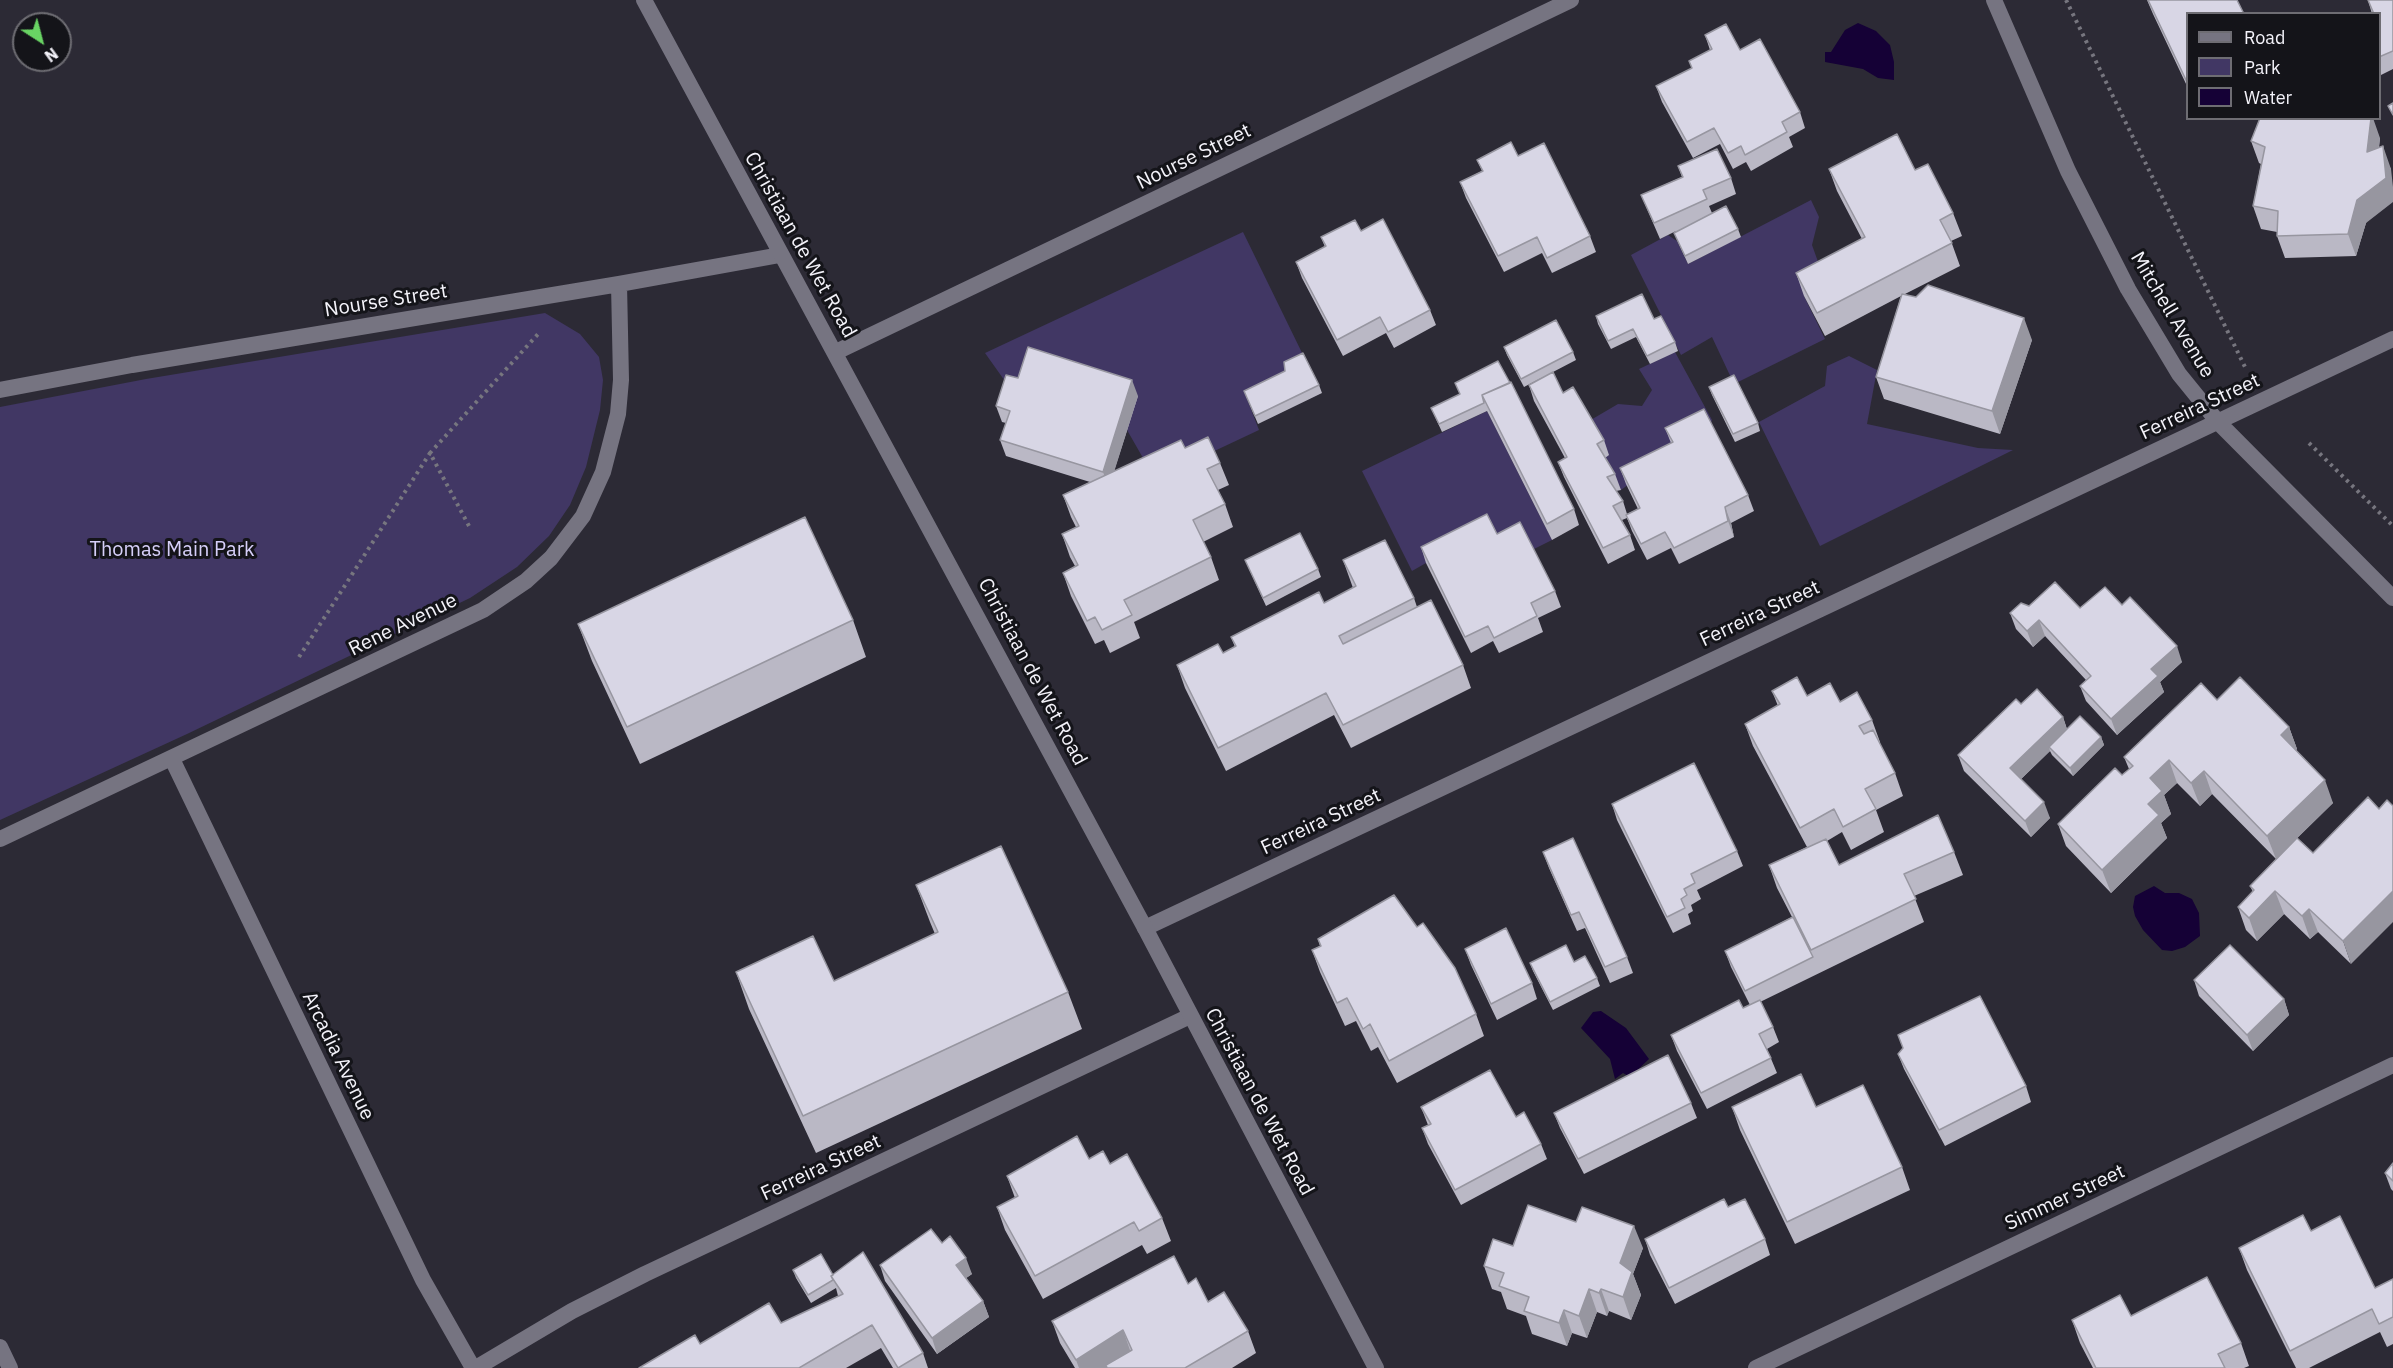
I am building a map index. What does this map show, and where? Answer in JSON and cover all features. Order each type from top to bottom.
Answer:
[{"type":"street","name":"Christiaan de Wet Road","points":[[644,0],[1145,928],[1376,1368]]},
{"type":"street","name":"Nourse Street","points":[[836,352],[1571,0]]},
{"type":"street","name":"Mitchell Avenue","points":[[1994,0],[2068,171],[2128,289],[2179,374],[2218,422],[2393,598]]},
{"type":"street","name":"Nourse Street","points":[[0,390],[132,365],[780,255]]},
{"type":"street","name":"Rene Avenue","points":[[0,839],[483,610],[526,582],[551,558],[583,516],[603,472],[618,414],[621,380],[619,284]]},
{"type":"street","name":"Ferreira Street","points":[[1145,928],[2393,339]]},
{"type":"street","name":"Arcadia Avenue","points":[[172,759],[423,1280],[474,1368]]},
{"type":"street","name":"Ferreira Street","points":[[474,1368],[572,1311],[645,1274],[1190,1016]]},
{"type":"street","name":"Simmer Street","points":[[1756,1368],[2393,1065]]},
{"type":"street","points":[[0,1347],[10,1368]]},
{"type":"path","points":[[2066,0],[2245,367]]},
{"type":"path","points":[[298,658],[429,453],[540,333]]},
{"type":"path","points":[[2309,443],[2393,525]]},
{"type":"path","points":[[429,453],[469,526]]},
{"type":"green space","points":[[1811,200],[1819,217],[1812,245],[1826,284],[1804,296],[1825,339],[1734,384],[1712,337],[1681,355],[1631,255],[1668,235],[1677,241],[1688,264]]},
{"type":"green space","points":[[1243,232],[1306,361],[1247,399],[1259,430],[1155,479],[1127,430],[1012,391],[985,353]]},
{"type":"green space","name":"Thomas Main Park","points":[[545,313],[580,334],[599,357],[603,380],[600,410],[586,467],[570,505],[549,536],[517,567],[470,598],[187,734],[0,820],[0,407],[146,379]]},
{"type":"green space","points":[[1675,352],[1712,420],[1710,425],[1621,490],[1602,460],[1589,421],[1618,404],[1642,406],[1652,390],[1639,369]]},
{"type":"green space","points":[[1849,356],[1877,370],[1867,424],[1978,448],[2013,450],[1820,546],[1759,422],[1825,386],[1827,366]]},
{"type":"green space","points":[[1487,411],[1552,540],[1532,550],[1426,563],[1412,571],[1362,471]]},
{"type":"water","points":[[1858,23],[1876,31],[1890,45],[1894,62],[1894,80],[1878,78],[1863,69],[1825,62],[1825,52],[1831,52],[1845,30]]},
{"type":"water","points":[[2154,886],[2165,893],[2179,893],[2192,899],[2199,913],[2200,936],[2185,947],[2172,951],[2162,950],[2143,930],[2135,916],[2133,907],[2135,896]]},
{"type":"water","points":[[1601,1011],[1626,1028],[1649,1059],[1630,1077],[1623,1073],[1615,1079],[1610,1059],[1581,1028],[1593,1012]]},
{"type":"building","points":[[2148,0],[2237,0],[2243,12],[2186,12],[2186,80]]},
{"type":"building","points":[[2368,0],[2393,0],[2393,51],[2381,56],[2381,12],[2373,12]]},
{"type":"building","points":[[1726,24],[1740,50],[1760,39],[1800,112],[1782,122],[1787,132],[1745,155],[1741,146],[1728,153],[1714,128],[1687,142],[1656,86],[1692,68],[1689,61],[1712,49],[1705,35]]},
{"type":"building","points":[[2393,103],[2393,115],[2388,106]]},
{"type":"building","points":[[2259,120],[2371,120],[2367,152],[2383,146],[2386,178],[2357,200],[2348,234],[2277,236],[2278,211],[2253,206],[2265,147],[2251,141]]},
{"type":"building","points":[[1897,134],[1915,170],[1928,164],[1953,213],[1940,220],[1952,243],[1817,313],[1796,273],[1865,237],[1829,169]]},
{"type":"building","points":[[1511,142],[1518,156],[1544,143],[1590,236],[1547,258],[1537,237],[1498,256],[1460,182],[1483,171],[1477,160]]},
{"type":"building","points":[[1717,149],[1731,178],[1703,190],[1707,199],[1654,223],[1641,195],[1683,177],[1678,166]]},
{"type":"building","points":[[1726,206],[1738,229],[1685,256],[1674,233]]},
{"type":"building","points":[[1383,219],[1430,310],[1388,332],[1380,317],[1337,340],[1296,262],[1326,246],[1321,237],[1355,220],[1361,231]]},
{"type":"building","points":[[1928,285],[2024,318],[1992,411],[1876,377],[1902,294],[1916,297]]},
{"type":"building","points":[[1642,294],[1654,319],[1661,316],[1675,342],[1647,356],[1633,329],[1608,341],[1596,316]]},
{"type":"building","points":[[1556,320],[1573,352],[1521,379],[1504,347]]},
{"type":"building","points":[[1028,347],[1132,380],[1103,472],[1000,440],[1010,411],[996,406],[1006,375],[1018,378]]},
{"type":"building","points":[[1303,353],[1319,385],[1255,416],[1244,391],[1285,371],[1284,362]]},
{"type":"building","points":[[1498,361],[1510,383],[1482,395],[1484,403],[1439,424],[1431,408],[1460,394],[1455,383]]},
{"type":"building","points":[[1553,372],[1563,393],[1573,387],[1604,440],[1597,444],[1615,474],[1607,477],[1623,501],[1613,506],[1630,535],[1603,548],[1558,462],[1567,457],[1529,385]]},
{"type":"building","points":[[1734,375],[1758,423],[1733,434],[1709,387]]},
{"type":"building","points":[[1511,382],[1574,509],[1547,524],[1482,395]]},
{"type":"building","points":[[1704,409],[1748,495],[1725,507],[1728,521],[1674,548],[1665,532],[1641,544],[1626,515],[1640,508],[1620,468],[1673,442],[1665,428]]},
{"type":"building","points":[[1208,437],[1220,463],[1207,469],[1225,504],[1193,520],[1211,557],[1124,600],[1132,615],[1102,630],[1095,617],[1087,621],[1063,573],[1078,565],[1062,534],[1079,526],[1063,495],[1181,440],[1185,448]]},
{"type":"building","points":[[1487,514],[1497,534],[1520,522],[1555,591],[1531,603],[1537,616],[1494,638],[1488,626],[1465,637],[1421,547]]},
{"type":"building","points":[[805,517],[853,620],[627,727],[578,624]]},
{"type":"building","points":[[1300,533],[1318,569],[1263,598],[1245,560]]},
{"type":"building","points":[[1385,540],[1414,598],[1339,636],[1343,644],[1431,600],[1463,665],[1343,725],[1326,693],[1218,748],[1177,665],[1218,644],[1223,653],[1236,646],[1231,637],[1319,592],[1324,603],[1356,586],[1343,560]]},
{"type":"building","points":[[2055,582],[2080,608],[2105,587],[2122,605],[2130,597],[2177,646],[2151,669],[2158,676],[2111,719],[2080,686],[2091,676],[2039,620],[2027,631],[2010,613],[2021,603],[2029,606]]},
{"type":"building","points":[[1797,677],[1807,696],[1830,683],[1840,702],[1857,692],[1872,720],[1859,726],[1864,734],[1873,730],[1895,773],[1865,789],[1876,809],[1843,827],[1834,809],[1800,828],[1745,724],[1780,704],[1772,691]]},
{"type":"building","points":[[2240,677],[2289,727],[2281,735],[2325,780],[2267,836],[2204,771],[2191,783],[2169,760],[2150,778],[2162,791],[2148,804],[2159,815],[2102,870],[2058,824],[2115,768],[2122,775],[2133,766],[2124,757],[2201,683],[2217,700]]},
{"type":"building","points":[[2037,689],[2063,717],[2010,768],[2044,802],[2025,821],[1958,755],[2016,699],[2021,704]]},
{"type":"building","points":[[2080,716],[2101,737],[2070,768],[2049,747]]},
{"type":"building","points":[[1694,763],[1737,851],[1691,874],[1695,883],[1684,889],[1687,895],[1681,899],[1685,908],[1667,917],[1612,804]]},
{"type":"building","points":[[2368,797],[2379,809],[2387,800],[2393,806],[2393,891],[2343,941],[2309,909],[2302,916],[2275,891],[2249,918],[2238,907],[2254,890],[2250,886],[2297,838],[2313,853]]},
{"type":"building","points":[[1938,815],[1954,852],[1904,874],[1916,899],[1811,950],[1769,865],[1826,839],[1839,865]]},
{"type":"building","points":[[1573,838],[1627,957],[1605,967],[1579,912],[1571,915],[1543,852]]},
{"type":"building","points":[[1001,846],[1068,992],[803,1116],[736,972],[813,936],[834,981],[938,932],[916,885]]},
{"type":"building","points":[[1394,895],[1417,927],[1423,923],[1455,968],[1476,1014],[1389,1061],[1370,1024],[1363,1029],[1347,998],[1337,1003],[1312,950],[1321,946],[1318,939]]},
{"type":"building","points":[[1793,917],[1813,957],[1745,991],[1725,951]]},
{"type":"building","points":[[1506,928],[1532,983],[1491,1004],[1465,949]]},
{"type":"building","points":[[1566,945],[1574,962],[1585,956],[1597,978],[1550,1002],[1530,963]]},
{"type":"building","points":[[2230,945],[2284,999],[2247,1035],[2194,980]]},
{"type":"building","points":[[1980,996],[2026,1086],[1939,1130],[1898,1054],[1903,1048],[1898,1035]]},
{"type":"building","points":[[1739,1000],[1743,1008],[1760,1000],[1773,1027],[1759,1034],[1771,1058],[1701,1093],[1671,1035]]},
{"type":"building","points":[[1668,1055],[1691,1103],[1578,1159],[1554,1113]]},
{"type":"building","points":[[1490,1070],[1516,1117],[1524,1112],[1541,1144],[1455,1190],[1422,1128],[1431,1124],[1421,1107]]},
{"type":"building","points":[[1801,1074],[1816,1107],[1863,1085],[1902,1167],[1787,1222],[1732,1107]]},
{"type":"building","points":[[1077,1136],[1089,1159],[1103,1151],[1110,1164],[1127,1154],[1162,1218],[1139,1231],[1134,1222],[1035,1276],[997,1207],[1018,1196],[1007,1176]]},
{"type":"building","points":[[2393,1163],[2393,1181],[2385,1173]]},
{"type":"building","points":[[1724,1199],[1728,1207],[1745,1199],[1765,1239],[1669,1288],[1645,1239]]},
{"type":"building","points":[[1528,1205],[1576,1222],[1582,1207],[1634,1226],[1620,1263],[1632,1272],[1623,1297],[1601,1289],[1599,1293],[1589,1289],[1579,1316],[1564,1310],[1559,1323],[1524,1311],[1529,1297],[1499,1286],[1504,1273],[1484,1266],[1493,1239],[1513,1246]]},
{"type":"building","points":[[2303,1215],[2311,1231],[2340,1216],[2375,1288],[2393,1279],[2393,1317],[2379,1324],[2372,1309],[2290,1351],[2239,1248]]},
{"type":"building","points":[[931,1229],[942,1243],[950,1236],[966,1258],[956,1265],[983,1301],[932,1338],[880,1265]]},
{"type":"building","points":[[863,1252],[923,1353],[898,1368],[872,1325],[799,1368],[639,1368],[695,1335],[700,1344],[769,1303],[781,1323],[843,1294],[831,1276]]},
{"type":"building","points":[[821,1254],[833,1275],[831,1276],[833,1280],[808,1295],[793,1270]]},
{"type":"building","points":[[1174,1256],[1188,1284],[1196,1278],[1208,1302],[1224,1292],[1248,1331],[1185,1368],[1107,1368],[1106,1365],[1132,1350],[1123,1330],[1076,1360],[1052,1321]]},
{"type":"building","points":[[2207,1277],[2241,1343],[2218,1354],[2225,1368],[2096,1368],[2072,1320],[2120,1295],[2131,1316]]}]
